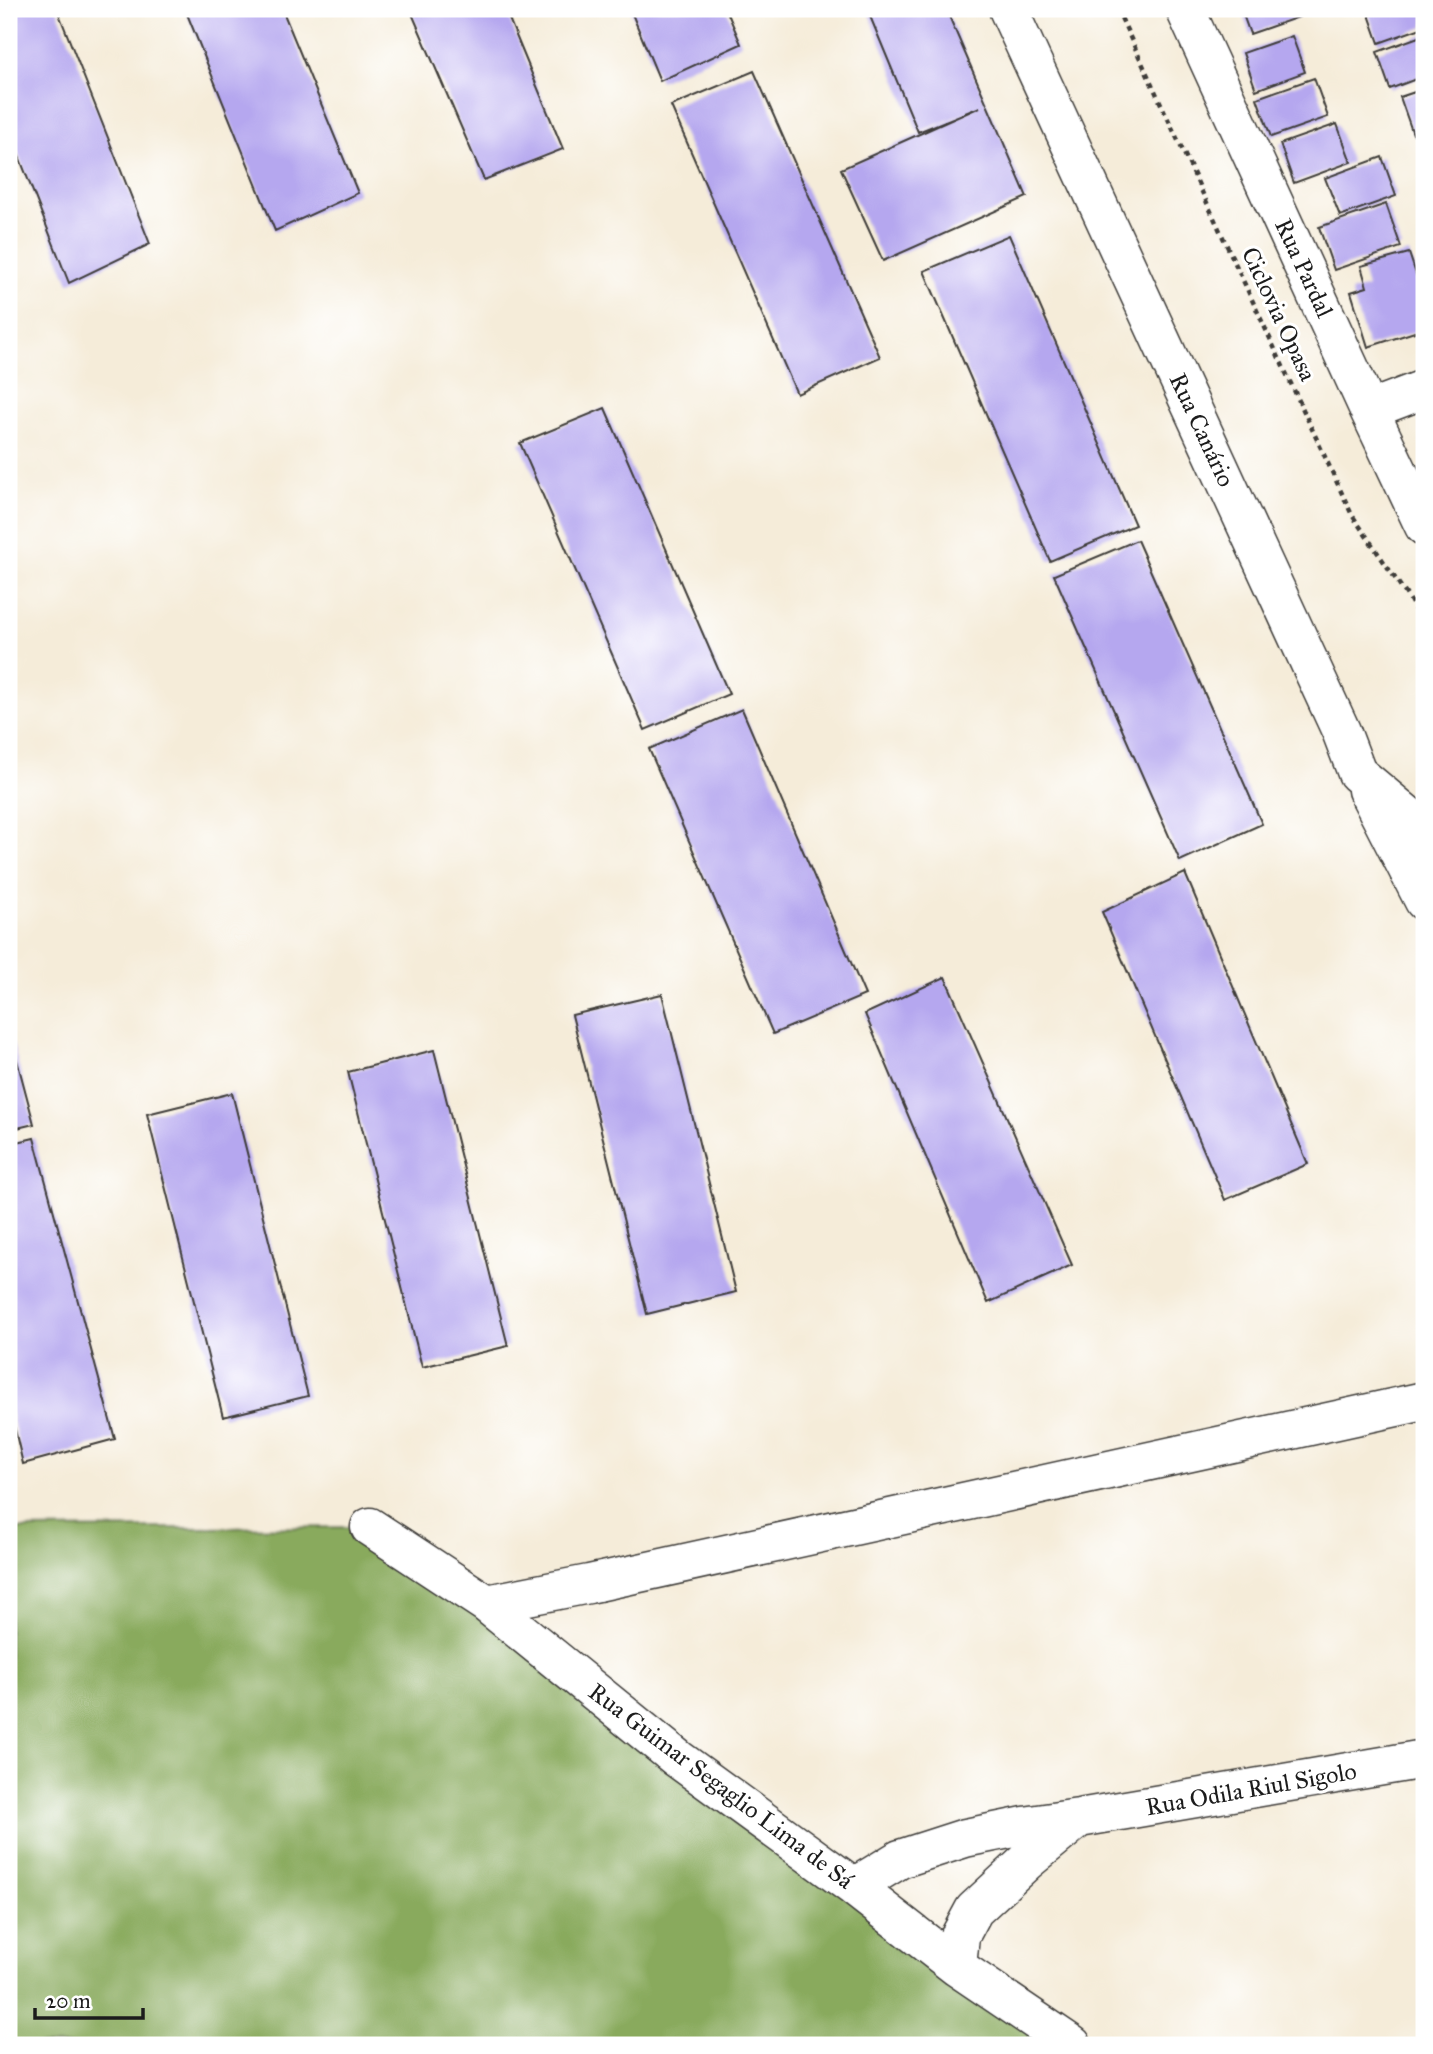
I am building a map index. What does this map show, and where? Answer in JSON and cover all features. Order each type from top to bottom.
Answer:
[{"type":"street","name":"Rua Canário","points":[[1008,9],[1330,706],[1357,773],[1424,829]]},
{"type":"street","name":"Rua Pardal","points":[[1185,9],[1424,526]]},
{"type":"street","points":[[1369,410],[1424,389]]},
{"type":"street","points":[[1357,773],[1424,901]]},
{"type":"street","points":[[487,1604],[1424,1401]]},
{"type":"street","name":"Rua Guimar Segaglio Lima de Sá","points":[[370,1527],[487,1604],[678,1759],[854,1887],[957,1967],[1072,2045]]},
{"type":"street","name":"Rua Odila Riul Sigolo","points":[[854,1887],[900,1859],[965,1838],[1024,1825],[1424,1759]]},
{"type":"street","name":"Rua Odila Riul Sigolo","points":[[957,1967],[960,1936],[974,1910],[1079,1818]]},
{"type":"path","name":"Ciclovia Opasa","points":[[1117,9],[1352,515],[1410,600],[1424,626]]},
{"type":"green space","points":[[370,1527],[1080,2045],[9,2045],[9,1529]]},
{"type":"building","points":[[9,9],[57,9],[150,244],[69,283],[9,131]]},
{"type":"building","points":[[185,9],[282,9],[358,193],[275,231]]},
{"type":"building","points":[[410,9],[505,9],[563,149],[484,180]]},
{"type":"building","points":[[630,9],[726,9],[741,44],[660,81]]},
{"type":"building","points":[[867,9],[946,9],[1027,197],[883,261],[841,169],[980,107],[918,132]]},
{"type":"building","points":[[1241,9],[1296,9],[1299,17],[1250,34]]},
{"type":"building","points":[[1367,9],[1422,9],[1424,27],[1379,43]]},
{"type":"building","points":[[1424,35],[1424,76],[1390,89],[1377,52]]},
{"type":"building","points":[[1292,36],[1305,72],[1256,90],[1243,53]]},
{"type":"building","points":[[754,71],[880,357],[797,394],[671,106]]},
{"type":"building","points":[[1314,78],[1328,117],[1271,137],[1257,98]]},
{"type":"building","points":[[1424,89],[1424,130],[1413,134],[1400,97]]},
{"type":"building","points":[[1337,124],[1351,162],[1294,183],[1280,144]]},
{"type":"building","points":[[1382,157],[1396,196],[1340,216],[1325,178]]},
{"type":"building","points":[[1386,204],[1401,247],[1334,270],[1319,227]]},
{"type":"building","points":[[1009,235],[1135,525],[1050,561],[924,271]]},
{"type":"building","points":[[1409,253],[1424,298],[1424,329],[1368,347],[1351,292],[1367,287],[1361,266]]},
{"type":"building","points":[[605,408],[729,694],[645,730],[520,443]]},
{"type":"building","points":[[1137,540],[1262,824],[1180,861],[1054,575]]},
{"type":"building","points":[[742,709],[865,995],[773,1034],[649,749]]},
{"type":"building","points":[[1185,873],[1308,1164],[1225,1200],[1102,912]]},
{"type":"building","points":[[945,977],[1072,1265],[988,1303],[865,1014]]},
{"type":"building","points":[[662,994],[736,1292],[647,1314],[572,1015]]},
{"type":"building","points":[[9,1030],[34,1124],[9,1130]]},
{"type":"building","points":[[434,1050],[508,1346],[422,1367],[348,1072]]},
{"type":"building","points":[[232,1093],[308,1396],[223,1417],[147,1114]]},
{"type":"building","points":[[34,1138],[115,1439],[23,1464],[9,1404],[9,1144]]}]
